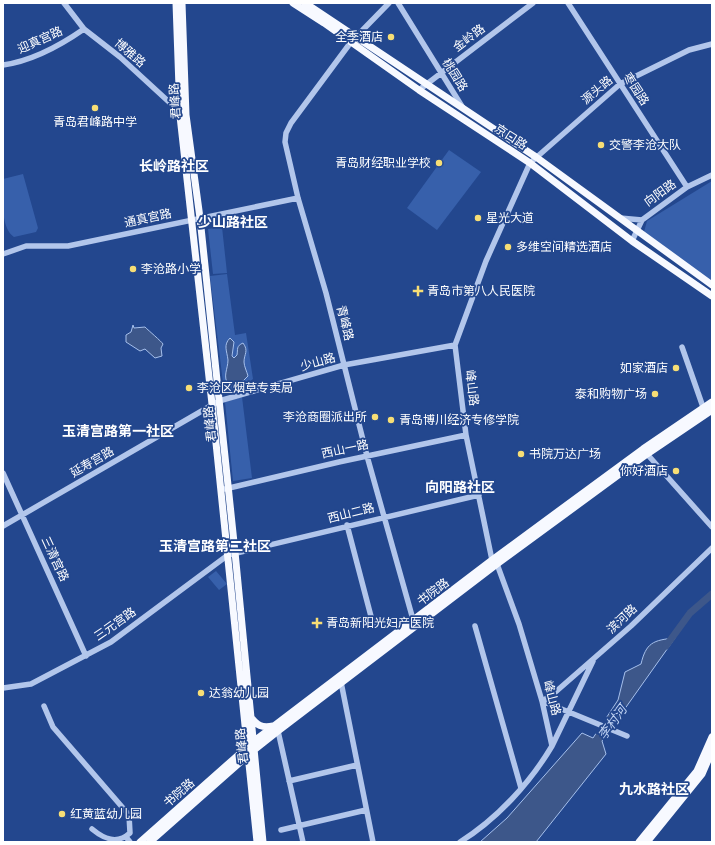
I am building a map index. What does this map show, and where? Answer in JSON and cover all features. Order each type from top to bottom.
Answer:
[{"type":"main road","name":"君峰路","points":[[176,3],[183,114],[196,219],[253,742]]},
{"type":"main road","name":"君峰路","points":[[182,3],[183,114]]},
{"type":"main road","name":"京口路","points":[[293,3],[419,90],[530,163],[632,241],[712,296]]},
{"type":"main road","name":"京口路","points":[[305,3],[357,36],[536,157],[712,285]]},
{"type":"main road","name":"书院路","points":[[140,842],[250,748],[276,728],[495,562],[645,452],[703,407],[712,402]]},
{"type":"main road","name":"书院路","points":[[645,452],[712,411]]},
{"type":"main road","name":"君峰路","points":[[232,554],[250,748],[263,842]]},
{"type":"main road","name":"书院路","points":[[250,748],[253,742],[276,728],[341,682],[414,624]]},
{"type":"main road","points":[[250,716],[257,725],[276,728]]},
{"type":"main road","points":[[639,842],[697,771],[712,737]]},
{"type":"main road","name":"君峰路","points":[[250,748],[248,756],[257,842]]},
{"type":"main road","points":[[646,842],[702,774],[712,750]]},
{"type":"main road","name":"书院路","points":[[150,842],[248,756]]},
{"type":"street","name":"博雅路","points":[[64,3],[84,29],[120,58],[183,114]]},
{"type":"street","name":"青峰路","points":[[389,3],[351,42],[291,123],[286,133],[286,152],[326,293],[367,456],[414,624]]},
{"type":"street","name":"桃园路","points":[[398,3],[464,109],[459,117]]},
{"type":"street","name":"金岭路","points":[[419,90],[533,3]]},
{"type":"street","name":"枣园路","points":[[568,3],[687,187]]},
{"type":"street","name":"迎真宫路","points":[[3,65],[23,60],[60,45],[84,29]]},
{"type":"street","name":"源头路","points":[[530,163],[620,84],[689,50],[712,44]]},
{"type":"street","name":"峰山路","points":[[530,163],[486,261],[455,346],[466,435],[478,495],[495,562],[519,624],[542,701],[552,746]]},
{"type":"street","name":"向阳路","points":[[632,241],[642,220],[687,187],[712,175]]},
{"type":"street","name":"通真宫路","points":[[3,254],[26,246],[68,246],[298,198]]},
{"type":"street","points":[[618,217],[642,220]]},
{"type":"street","name":"少山路","points":[[216,403],[344,366],[455,346]]},
{"type":"street","points":[[682,347],[703,407]]},
{"type":"street","name":"延寿宫路","points":[[3,526],[216,403]]},
{"type":"street","name":"西山一路","points":[[225,489],[466,435]]},
{"type":"street","points":[[645,452],[712,528]]},
{"type":"street","name":"三清宫路","points":[[3,473],[86,656]]},
{"type":"street","name":"西山二路","points":[[232,554],[384,516],[478,495]]},
{"type":"street","points":[[347,525],[373,624]]},
{"type":"street","name":"滨河路","points":[[542,701],[552,695],[631,626],[712,548]]},
{"type":"street","name":"三元宫路","points":[[3,688],[31,684],[86,656],[119,637],[173,595],[232,554]]},
{"type":"street","points":[[475,626],[521,788]]},
{"type":"street","points":[[460,842],[496,814],[521,788],[544,759],[552,746],[594,658]]},
{"type":"street","points":[[341,682],[373,842]]},
{"type":"street","points":[[542,701],[580,718],[627,736]]},
{"type":"street","points":[[44,706],[53,727],[129,815],[130,833],[128,840],[106,840],[92,829]]},
{"type":"street","points":[[276,728],[303,842]]},
{"type":"street","points":[[289,781],[357,765]]},
{"type":"street","points":[[281,830],[366,810]]},
{"type":"shaded area","points":[[449,150],[481,172],[437,230],[407,208]]},
{"type":"shaded area","points":[[23,174],[38,228],[36,232],[14,237],[6,227],[4,219],[3,179]]},
{"type":"shaded area","points":[[712,181],[712,282],[644,232],[647,221]]},
{"type":"shaded area","points":[[222,227],[227,273],[213,274],[208,229]]},
{"type":"shaded area","points":[[227,274],[235,335],[246,333],[253,379],[241,388],[224,391],[210,276]]},
{"type":"shaded area","points":[[242,397],[252,478],[233,481],[225,402]]},
{"type":"shaded area","points":[[216,571],[227,584],[219,590],[208,577]]},
{"type":"water","points":[[133,325],[134,328],[145,327],[163,344],[161,348],[162,356],[155,358],[145,349],[140,351],[126,342],[126,335],[131,332]]},
{"type":"water","points":[[230,338],[234,342],[232,356],[234,358],[237,355],[239,345],[243,343],[245,346],[246,350],[244,364],[248,376],[243,381],[229,385],[226,379],[228,360],[226,346]]},
{"type":"water","points":[[675,638],[602,741],[606,754],[536,842],[480,842],[507,818],[582,733],[593,738],[618,700],[625,672],[641,664],[645,651],[648,647],[661,640]]},
{"type":"pier","points":[[604,717],[617,722],[606,738],[594,733]]},
{"type":"waterway","name":"李村河","points":[[666,646],[690,613],[712,594]]},
{"type":"place","name":"全季酒店","points":[[391,37]]},
{"type":"place","name":"青岛君峰路中学","points":[[95,108]]},
{"type":"place","name":"交警李沧大队","points":[[601,145]]},
{"type":"place","name":"青岛财经职业学校","points":[[439,163]]},
{"type":"place","name":"星光大道","points":[[478,218]]},
{"type":"place","name":"多维空间精选酒店","points":[[508,247]]},
{"type":"place","name":"李沧路小学","points":[[133,269]]},
{"type":"place","name":"青岛市第八人民医院","points":[[418,291]]},
{"type":"place","name":"如家酒店","points":[[676,368]]},
{"type":"place","name":"李沧区烟草专卖局","points":[[189,388]]},
{"type":"place","name":"泰和购物广场","points":[[655,394]]},
{"type":"place","name":"李沧商圈派出所","points":[[375,417]]},
{"type":"place","name":"青岛博川经济专修学院","points":[[391,420]]},
{"type":"place","name":"书院万达广场","points":[[521,454]]},
{"type":"place","name":"你好酒店","points":[[676,471]]},
{"type":"place","name":"青岛新阳光妇产医院","points":[[317,623]]},
{"type":"place","name":"达翁幼儿园","points":[[201,693]]},
{"type":"place","name":"红黄蓝幼儿园","points":[[62,814]]},
{"type":"district","name":"长岭路社区","points":[[174,166]]},
{"type":"district","name":"少山路社区","points":[[233,222]]},
{"type":"district","name":"玉清宫路第一社区","points":[[118,431]]},
{"type":"district","name":"向阳路社区","points":[[460,487]]},
{"type":"district","name":"玉清宫路第二社区","points":[[215,546]]},
{"type":"district","name":"九水路社区","points":[[654,789]]}]
